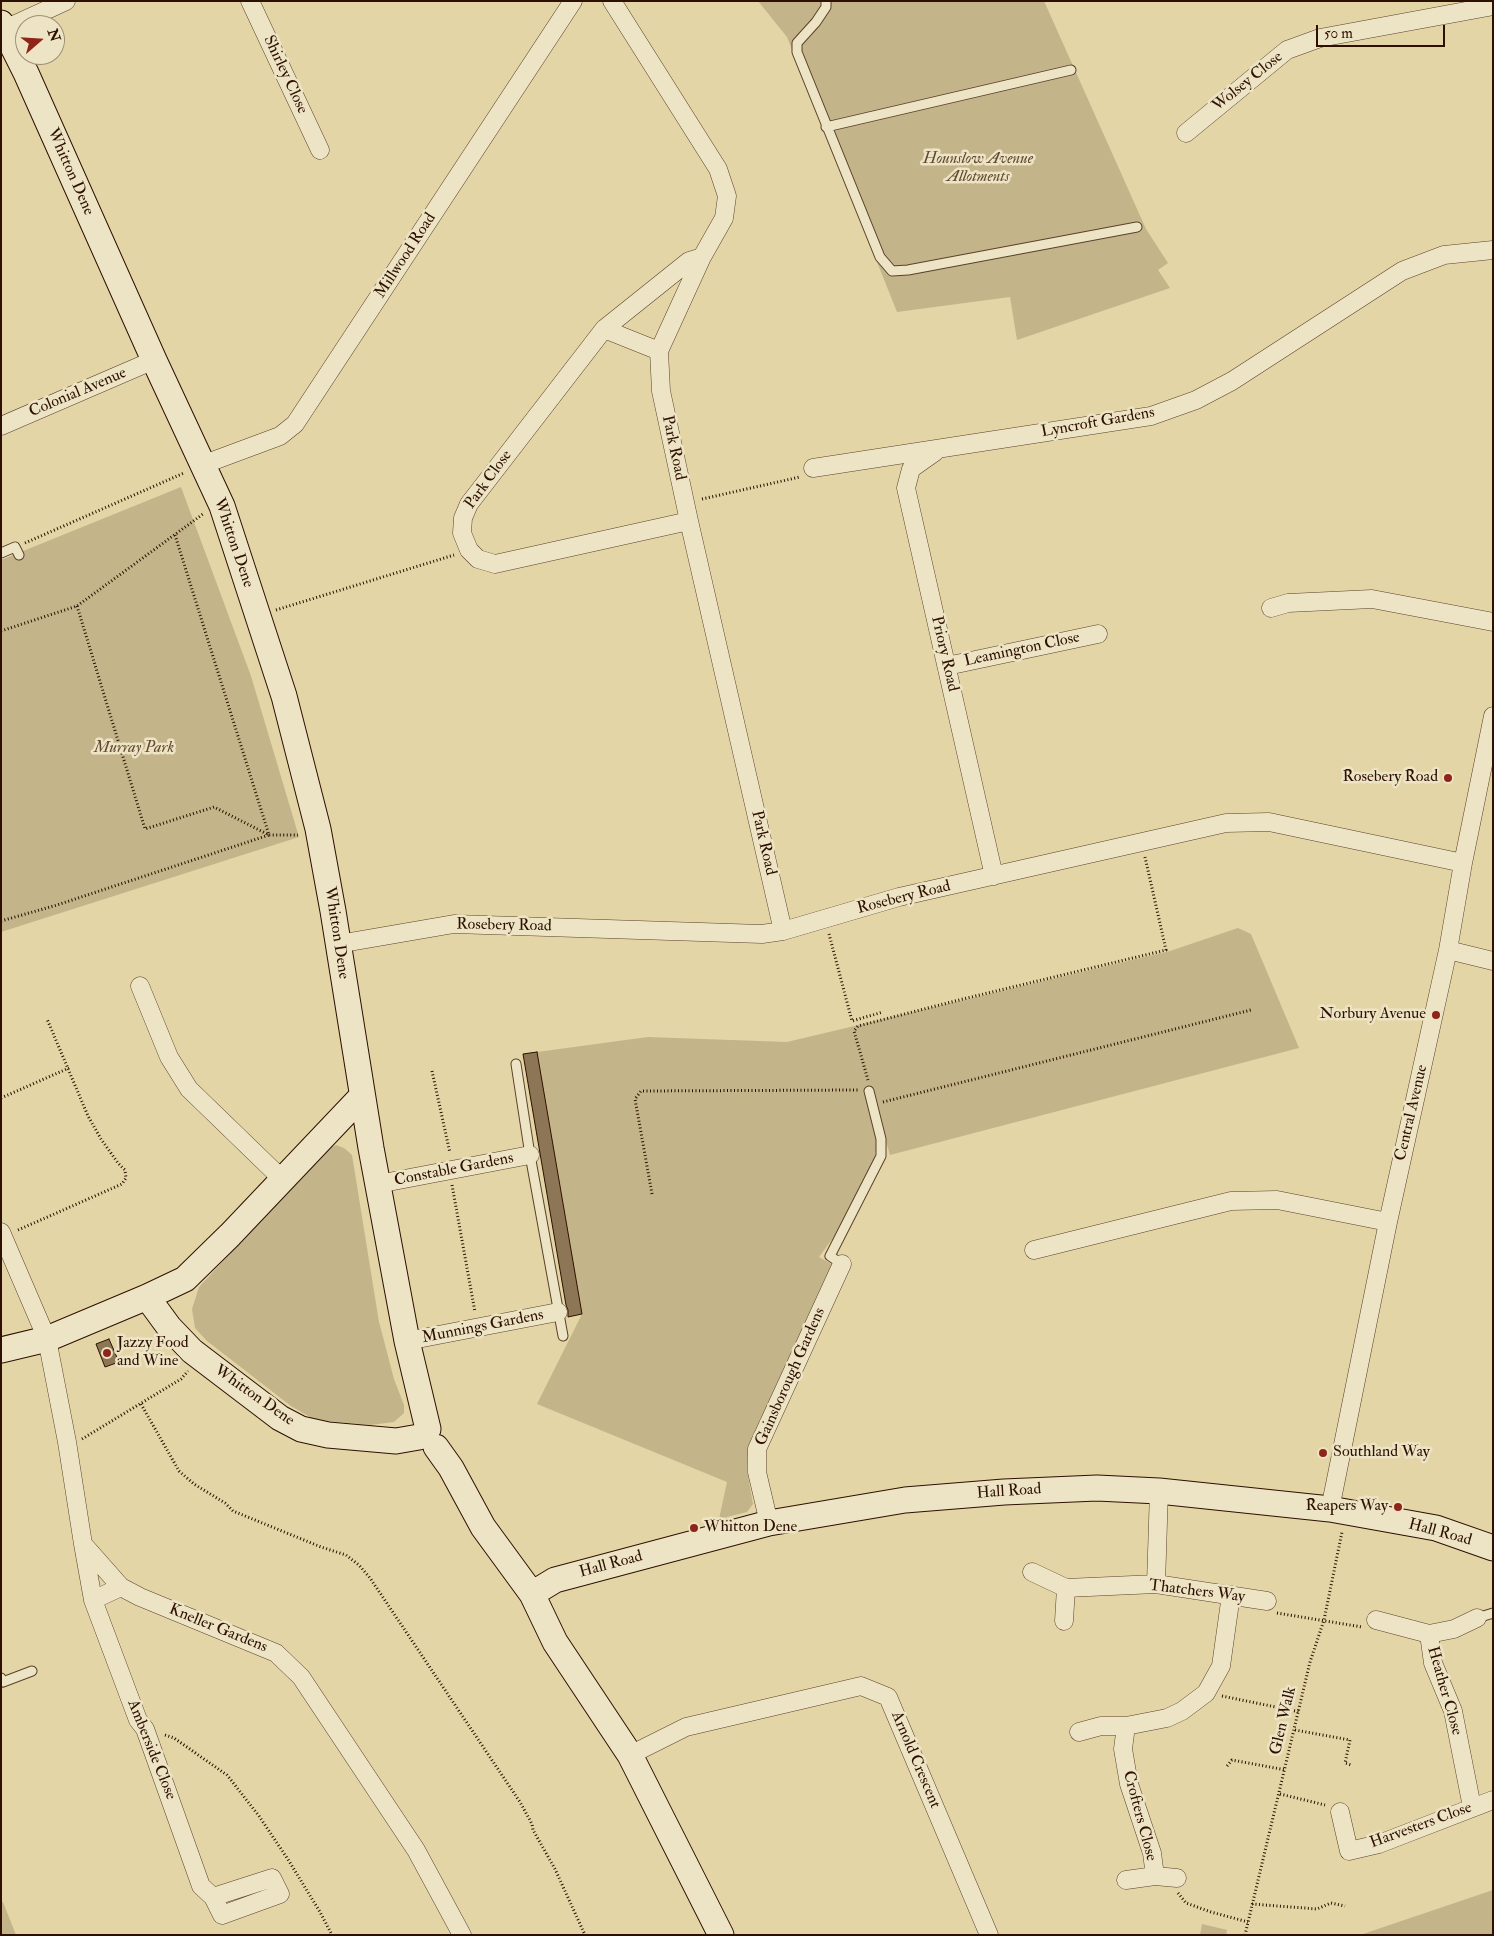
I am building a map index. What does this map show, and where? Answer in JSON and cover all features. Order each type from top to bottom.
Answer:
[{"type":"street","points":[[3,26],[66,1]]},
{"type":"street","name":"Shirley Close","points":[[250,1],[320,150]]},
{"type":"street","name":"Millwood Road","points":[[202,465],[280,436],[295,424],[573,1]]},
{"type":"street","name":"Park Road","points":[[612,1],[718,169],[727,196],[724,218],[702,257],[659,351],[661,391],[783,931]]},
{"type":"street","name":"Wolsey Close","points":[[1186,133],[1287,50],[1320,38],[1493,6]]},
{"type":"street","name":"Whitton Dene","points":[[3,26],[222,506],[284,696],[318,829],[362,1096],[407,1342],[428,1438],[452,1468],[483,1527],[532,1594],[555,1642],[630,1755],[721,1935]]},
{"type":"street","name":"Lyncroft Gardens","points":[[813,468],[1151,416],[1196,400],[1232,381],[1402,271],[1444,255],[1493,250]]},
{"type":"street","name":"Park Close","points":[[469,550],[462,533],[463,518],[469,504],[604,330],[689,261],[702,257]]},
{"type":"street","points":[[604,330],[659,351]]},
{"type":"street","name":"Colonial Avenue","points":[[1,426],[154,360]]},
{"type":"street","name":"Priory Road","points":[[942,448],[911,469],[906,488],[994,876]]},
{"type":"street","points":[[469,550],[478,559],[495,564],[689,520]]},
{"type":"street","points":[[1271,608],[1288,603],[1372,598],[1493,622]]},
{"type":"street","name":"Leamington Close","points":[[947,666],[1098,634]]},
{"type":"street","name":"Central Avenue","points":[[1338,1511],[1388,1222],[1448,950],[1463,864],[1493,716]]},
{"type":"street","name":"Rosebery Road","points":[[338,944],[454,924],[762,934],[783,931],[900,897],[1226,822],[1269,822],[1463,864]]},
{"type":"street","points":[[1448,950],[1493,961]]},
{"type":"street","points":[[140,986],[169,1057],[188,1089],[283,1180]]},
{"type":"street","points":[[1,1350],[46,1340],[185,1279],[283,1180],[362,1096]]},
{"type":"street","name":"Constable Gardens","points":[[378,1184],[530,1155]]},
{"type":"street","points":[[1034,1250],[1231,1201],[1277,1200],[1388,1222]]},
{"type":"street","points":[[2,1234],[46,1340],[67,1442],[83,1544]]},
{"type":"street","name":"Gainsborough Gardens","points":[[768,1523],[757,1472],[757,1449],[842,1264]]},
{"type":"street","name":"Whitton Dene","points":[[147,1297],[169,1326],[200,1358],[280,1418],[301,1429],[328,1435],[396,1441],[428,1438]]},
{"type":"street","name":"Munnings Gardens","points":[[407,1342],[558,1312]]},
{"type":"street","name":"Hall Road","points":[[532,1594],[555,1580],[768,1523],[905,1500],[1004,1492],[1097,1488],[1159,1490],[1338,1511],[1436,1528],[1493,1548]]},
{"type":"street","points":[[1156,1584],[1159,1490]]},
{"type":"street","name":"Kneller Gardens","points":[[83,1544],[122,1587],[140,1597],[276,1653],[301,1678],[416,1850],[462,1935]]},
{"type":"street","name":"Amberside Close","points":[[83,1544],[93,1600],[138,1720],[145,1729],[202,1886],[213,1897]]},
{"type":"street","name":"Thatchers Way","points":[[1032,1572],[1066,1588],[1156,1584],[1268,1601]]},
{"type":"street","points":[[93,1600],[122,1587]]},
{"type":"street","points":[[1064,1621],[1066,1588]]},
{"type":"street","points":[[1079,1732],[1101,1726],[1126,1726],[1167,1718],[1186,1708],[1206,1693],[1221,1666],[1231,1596]]},
{"type":"street","name":"Heather Close","points":[[1376,1620],[1429,1634],[1454,1629],[1485,1616]]},
{"type":"street","name":"Heather Close","points":[[1429,1634],[1432,1663],[1454,1711],[1472,1807]]},
{"type":"street","name":"Arnold Crescent","points":[[630,1755],[686,1727],[861,1686],[888,1697],[989,1935]]},
{"type":"street","name":"Crofters Close","points":[[1126,1726],[1123,1749],[1128,1784],[1152,1853],[1154,1876]]},
{"type":"street","name":"Harvesters Close","points":[[1340,1812],[1349,1858],[1379,1844],[1493,1800]]},
{"type":"street","name":"Crofters Close","points":[[1126,1880],[1154,1876],[1177,1878]]},
{"type":"lane","points":[[826,1],[826,7],[816,22],[797,43],[797,52],[880,257],[892,271],[908,270],[1137,227]]},
{"type":"lane","points":[[826,126],[1071,70]]},
{"type":"lane","points":[[1,553],[17,551]]},
{"type":"lane","points":[[516,1064],[530,1155],[563,1336]]},
{"type":"lane","points":[[842,1264],[830,1256],[880,1156],[880,1139],[868,1090]]},
{"type":"lane","points":[[1,1678],[3,1682],[32,1671]]},
{"type":"path","points":[[17,551],[202,465]]},
{"type":"path","points":[[685,503],[800,477],[813,468]]},
{"type":"path","points":[[1,632],[77,606],[203,514],[222,506]]},
{"type":"path","points":[[175,535],[269,835]]},
{"type":"path","points":[[258,616],[469,550]]},
{"type":"path","points":[[77,606],[145,829],[214,807],[269,835]]},
{"type":"path","points":[[1,921],[58,905],[269,835],[299,835],[318,829]]},
{"type":"path","points":[[652,1194],[635,1099],[642,1091],[868,1090],[868,1082],[854,1031],[858,1026],[1166,950],[1141,842]]},
{"type":"path","points":[[825,919],[852,1021],[883,1012]]},
{"type":"path","points":[[890,1100],[1251,1010]]},
{"type":"path","points":[[2,1234],[122,1184],[126,1178],[126,1170],[118,1163],[101,1139],[88,1116],[47,1019]]},
{"type":"path","points":[[1,1098],[69,1068]]},
{"type":"path","points":[[432,1071],[452,1170],[477,1328]]},
{"type":"path","points":[[67,1442],[82,1439],[181,1379],[200,1358]]},
{"type":"path","points":[[141,1404],[173,1463],[194,1484],[233,1511],[346,1556],[359,1565],[386,1602],[520,1802],[532,1824],[533,1830],[555,1868],[585,1935]]},
{"type":"path","name":"Glen Walk","points":[[1245,1935],[1300,1712],[1310,1662],[1324,1620],[1338,1511]]},
{"type":"path","points":[[1268,1601],[1266,1611],[1369,1628],[1376,1620]]},
{"type":"path","points":[[1206,1693],[1300,1712]]},
{"type":"path","points":[[145,1729],[174,1738],[227,1775],[259,1816],[289,1861],[332,1935]]},
{"type":"path","points":[[1295,1730],[1350,1740],[1345,1763],[1351,1765]]},
{"type":"path","points":[[1227,1766],[1232,1760],[1286,1770]]},
{"type":"path","points":[[1280,1794],[1328,1806],[1340,1812]]},
{"type":"path","points":[[1177,1878],[1176,1890],[1186,1903],[1248,1922]]},
{"type":"path","points":[[1252,1904],[1317,1909],[1331,1904],[1345,1906]]},
{"type":"green space","name":"Hounslow Avenue Allotments","points":[[758,1],[1044,1],[1146,229],[1168,263],[1158,270],[1170,288],[1017,340],[1010,297],[897,312],[787,37]]},
{"type":"green space","name":"Murray Park","points":[[181,487],[251,676],[299,837],[1,932],[1,560]]},
{"type":"green space","points":[[1238,928],[1251,934],[1299,1048],[890,1155],[872,1094],[865,1094],[877,1144],[875,1157],[841,1227],[819,1257],[833,1265],[748,1446],[747,1471],[753,1504],[747,1512],[719,1519],[727,1482],[537,1404],[582,1314],[537,1052],[648,1037],[787,1042],[1170,951]]},
{"type":"green space","points":[[336,1145],[344,1148],[352,1155],[379,1322],[394,1379],[404,1405],[404,1413],[394,1422],[370,1425],[315,1420],[291,1406],[207,1341],[195,1328],[192,1309],[199,1287],[326,1150]]},
{"type":"green space","points":[[1493,1890],[1493,1935],[1360,1935]]},
{"type":"green space","points":[[1,1902],[3,1902],[16,1935],[1,1935]]},
{"type":"green space","points":[[1202,1924],[1227,1930],[1226,1935],[1200,1935]]},
{"type":"building","points":[[537,1052],[582,1314],[568,1317],[523,1054]]},
{"type":"building","name":"Jazzy Food and Wine","points":[[109,1339],[119,1362],[105,1367],[96,1344]]},
{"type":"place","name":"Rosebery Road","points":[[1448,778]]},
{"type":"place","name":"Norbury Avenue","points":[[1436,1015]]},
{"type":"place","name":"Jazzy Food and Wine","points":[[107,1353]]},
{"type":"place","name":"Southland Way","points":[[1323,1453]]},
{"type":"place","name":"Reapers Way","points":[[1398,1507]]},
{"type":"place","name":"Whitton Dene","points":[[694,1528]]}]
